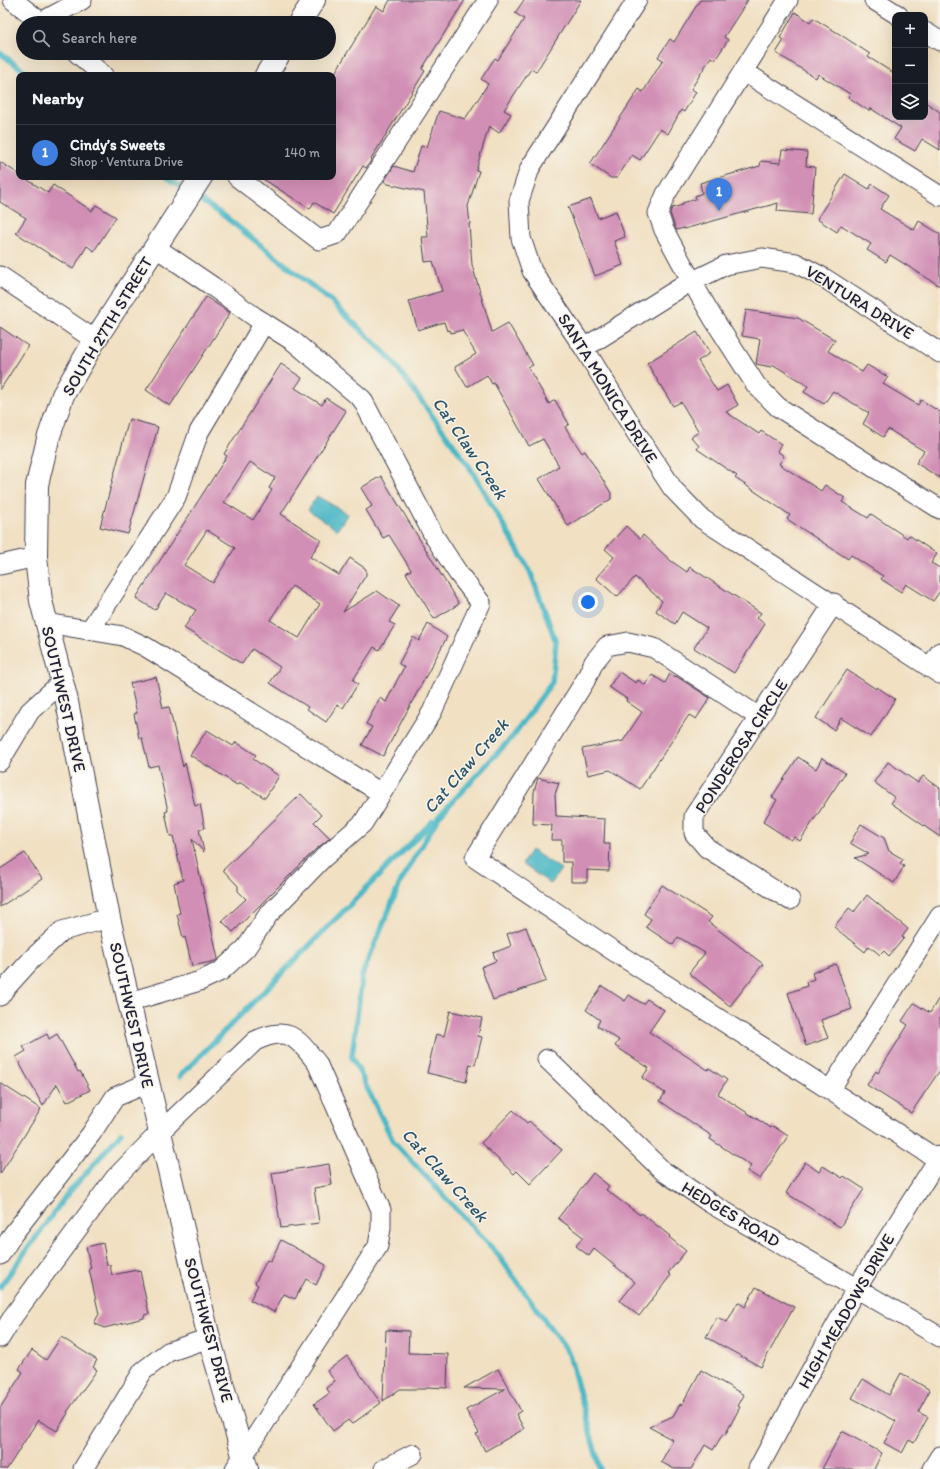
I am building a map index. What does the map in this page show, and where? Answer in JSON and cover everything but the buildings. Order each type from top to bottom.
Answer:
[{"type":"main road","points":[[304,16],[314,0]]},
{"type":"main road","points":[[268,72],[276,60]]},
{"type":"main road","name":"SOUTH 27TH STREET","points":[[36,558],[37,485],[48,439],[63,395],[95,340],[199,180]]},
{"type":"main road","name":"SOUTHWEST DRIVE","points":[[36,558],[41,601],[62,682],[109,918],[209,1338],[242,1465]]},
{"type":"street","points":[[13,0],[33,16]]},
{"type":"street","points":[[52,16],[82,0]]},
{"type":"street","points":[[241,180],[320,240],[338,234],[488,0]]},
{"type":"street","name":"SANTA MONICA DRIVE","points":[[637,0],[530,168],[519,201],[521,238],[532,270],[584,348],[634,431],[673,488],[702,519],[834,603],[937,665]]},
{"type":"street","points":[[788,0],[666,194],[658,213],[664,230],[692,282],[756,385],[778,407],[940,509]]},
{"type":"street","points":[[874,0],[893,12]]},
{"type":"street","points":[[928,34],[940,42]]},
{"type":"street","points":[[85,60],[99,72]]},
{"type":"street","points":[[743,71],[940,196]]},
{"type":"street","points":[[129,1002],[200,981],[221,971],[246,948],[268,916],[323,858],[363,823],[432,712],[480,603],[434,536],[362,399],[293,341],[264,323],[155,247]]},
{"type":"street","name":"VENTURA DRIVE","points":[[584,348],[682,286],[726,265],[762,258],[796,263],[824,278],[940,353]]},
{"type":"street","points":[[0,276],[95,340]]},
{"type":"street","points":[[90,630],[176,497],[199,432],[264,323]]},
{"type":"street","points":[[0,565],[36,558]]},
{"type":"street","name":"PONDEROSA CIRCLE","points":[[790,900],[707,848],[694,833],[694,816],[834,603]]},
{"type":"street","points":[[47,623],[123,636],[146,647],[381,793]]},
{"type":"street","points":[[759,717],[654,648],[628,642],[607,646],[594,662],[581,688],[475,858],[612,950],[939,1159]]},
{"type":"street","points":[[0,761],[30,711],[62,682]]},
{"type":"street","points":[[830,1090],[940,916]]},
{"type":"street","points":[[0,996],[32,960],[62,931],[109,918]]},
{"type":"street","points":[[0,1338],[14,1315],[115,1178],[160,1132],[255,1041],[269,1035],[281,1033],[293,1038],[302,1045],[317,1063],[381,1210],[381,1228],[378,1246],[242,1465]]},
{"type":"street","name":"HEDGES ROAD","points":[[547,1058],[663,1171],[710,1203],[940,1337]]},
{"type":"street","points":[[0,1255],[18,1228],[91,1134],[116,1097],[148,1083]]},
{"type":"street","name":"HIGH MEADOWS DRIVE","points":[[758,1469],[856,1289],[939,1159]]},
{"type":"street","points":[[83,1469],[143,1371],[168,1352],[209,1338]]},
{"type":"street","points":[[384,1469],[413,1454]]},
{"type":"street","points":[[932,1469],[940,1456]]},
{"type":"water","points":[[317,496],[348,514],[337,530],[308,510]]},
{"type":"water","points":[[531,850],[561,869],[551,884],[522,864]]},
{"type":"waterway","name":"Cat Claw Creek","points":[[0,53],[26,72]]},
{"type":"waterway","name":"Cat Claw Creek","points":[[170,180],[187,191]]},
{"type":"waterway","name":"Cat Claw Creek","points":[[194,196],[223,215],[331,301],[390,358],[469,466],[530,571],[556,642],[552,682],[514,735],[439,816],[401,881],[362,975],[352,1057],[393,1141],[496,1252],[569,1354],[600,1469]]},
{"type":"waterway","points":[[180,1076],[433,821]]},
{"type":"waterway","points":[[0,1287],[66,1196],[121,1133]]},
{"type":"place","name":"Cindy’s Sweets","points":[[719,211]]}]
